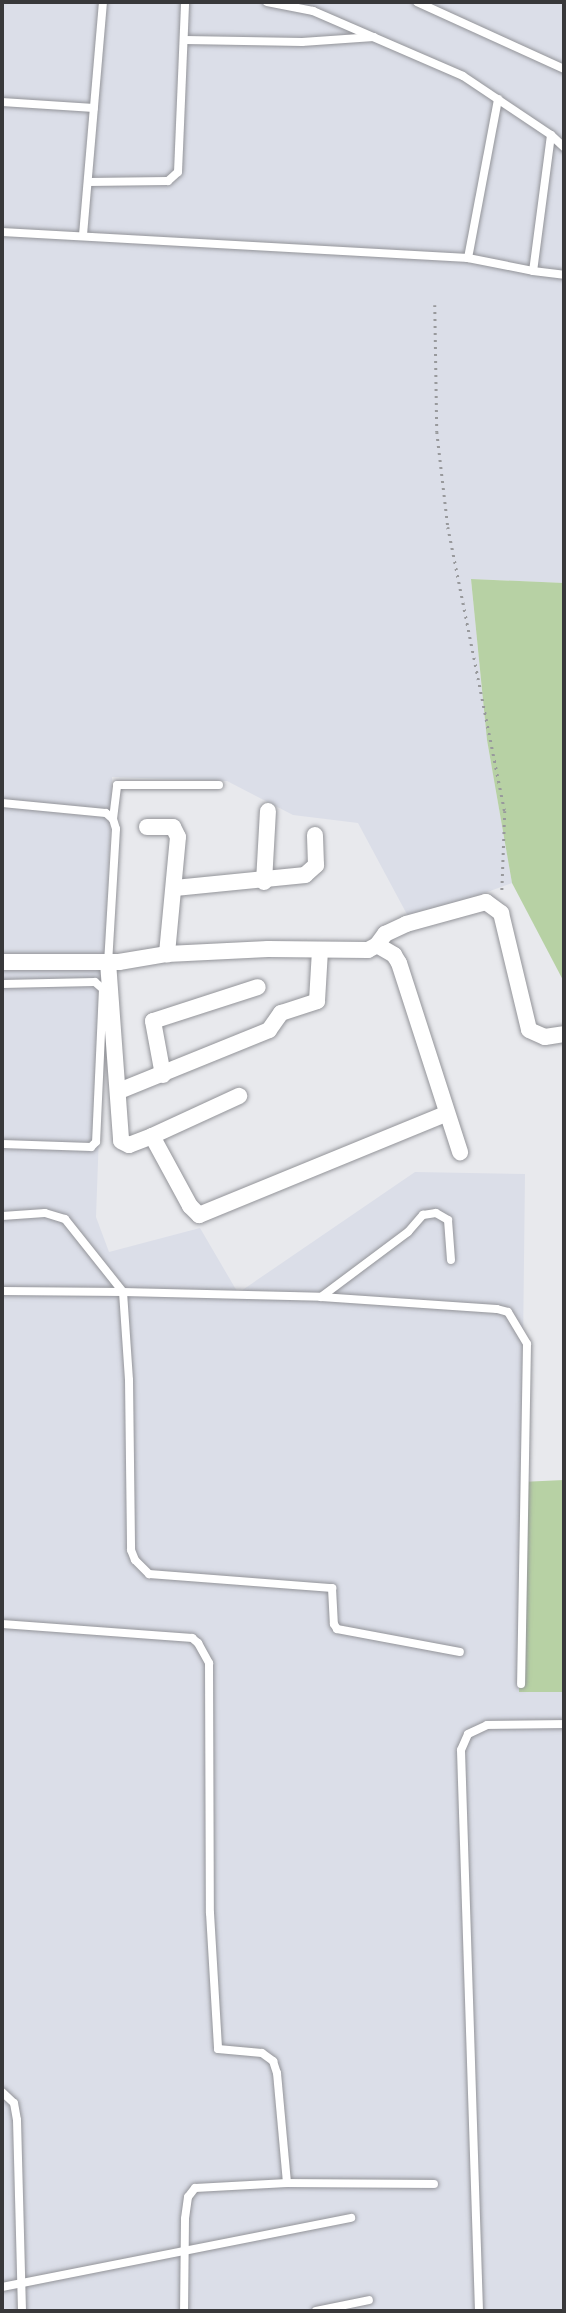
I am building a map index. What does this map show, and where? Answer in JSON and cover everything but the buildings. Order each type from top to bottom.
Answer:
[{"type":"street","points":[[264,882],[268,811]]},
{"type":"street","points":[[147,827],[173,828],[177,831],[175,888],[167,954]]},
{"type":"street","points":[[175,888],[264,882],[305,876],[315,869],[315,835]]},
{"type":"street","points":[[2,962],[108,962],[167,954],[268,949],[360,951],[377,945],[385,934],[406,924],[486,902],[501,913],[529,1030],[545,1037],[564,1034]]},
{"type":"street","points":[[377,945],[394,955],[399,963],[445,1114],[460,1152]]},
{"type":"street","points":[[119,1091],[269,1030],[282,1013],[317,1001],[320,951]]},
{"type":"street","points":[[108,962],[121,1141],[129,1145],[239,1096]]},
{"type":"street","points":[[163,1075],[153,1021],[258,987]]},
{"type":"street","points":[[152,1136],[190,1206],[194,1212],[204,1215],[445,1114]]},
{"type":"lane","points":[[83,235],[103,2]]},
{"type":"lane","points":[[88,182],[168,181],[178,172],[185,2]]},
{"type":"lane","points":[[267,2],[313,11],[463,76],[551,135],[564,147]]},
{"type":"lane","points":[[417,2],[564,69]]},
{"type":"lane","points":[[185,40],[302,43],[374,37]]},
{"type":"lane","points":[[468,258],[498,99]]},
{"type":"lane","points":[[2,102],[94,108]]},
{"type":"lane","points":[[533,271],[551,135]]},
{"type":"lane","points":[[2,232],[468,258],[564,275]]},
{"type":"lane","points":[[108,962],[116,829],[113,819],[117,785],[219,785]]},
{"type":"lane","points":[[2,803],[106,813],[113,819]]},
{"type":"lane","points":[[2,984],[96,982],[103,989],[96,1143],[91,1147],[2,1144]]},
{"type":"lane","points":[[2,1216],[45,1213],[65,1219],[123,1292],[129,1402],[131,1550],[135,1560],[149,1574],[332,1588],[334,1624],[337,1629],[460,1652]]},
{"type":"lane","points":[[321,1297],[408,1232],[423,1215],[436,1213],[448,1220],[451,1260]]},
{"type":"lane","points":[[2,1291],[321,1297],[497,1309],[508,1312],[527,1343],[529,1393],[521,1684]]},
{"type":"lane","points":[[2,1624],[191,1639],[206,1655],[211,1771],[210,1913],[218,2049],[262,2053],[273,2062],[277,2073],[287,2183]]},
{"type":"lane","points":[[480,2311],[461,1750],[468,1734],[487,1725],[564,1724]]},
{"type":"lane","points":[[2,2092],[14,2103],[17,2120],[22,2311]]},
{"type":"lane","points":[[184,2311],[183,2252],[188,2197],[195,2188],[287,2183],[433,2184]]},
{"type":"lane","points":[[2,2287],[351,2218]]},
{"type":"lane","points":[[316,2311],[369,2300]]},
{"type":"path","points":[[435,305],[437,432],[448,527],[506,811],[501,913]]},
{"type":"shaded area","points":[[2,2],[564,2],[564,583],[471,579],[487,740],[512,883],[410,920],[358,823],[293,815],[227,781],[112,777],[96,1217],[109,1252],[200,1228],[238,1293],[415,1172],[525,1174],[519,1691],[564,1692],[564,2311],[2,2311]]},
{"type":"green space","points":[[471,579],[564,583],[564,982],[512,883],[487,740]]},
{"type":"green space","points":[[564,1480],[564,1692],[519,1692],[521,1482]]}]
